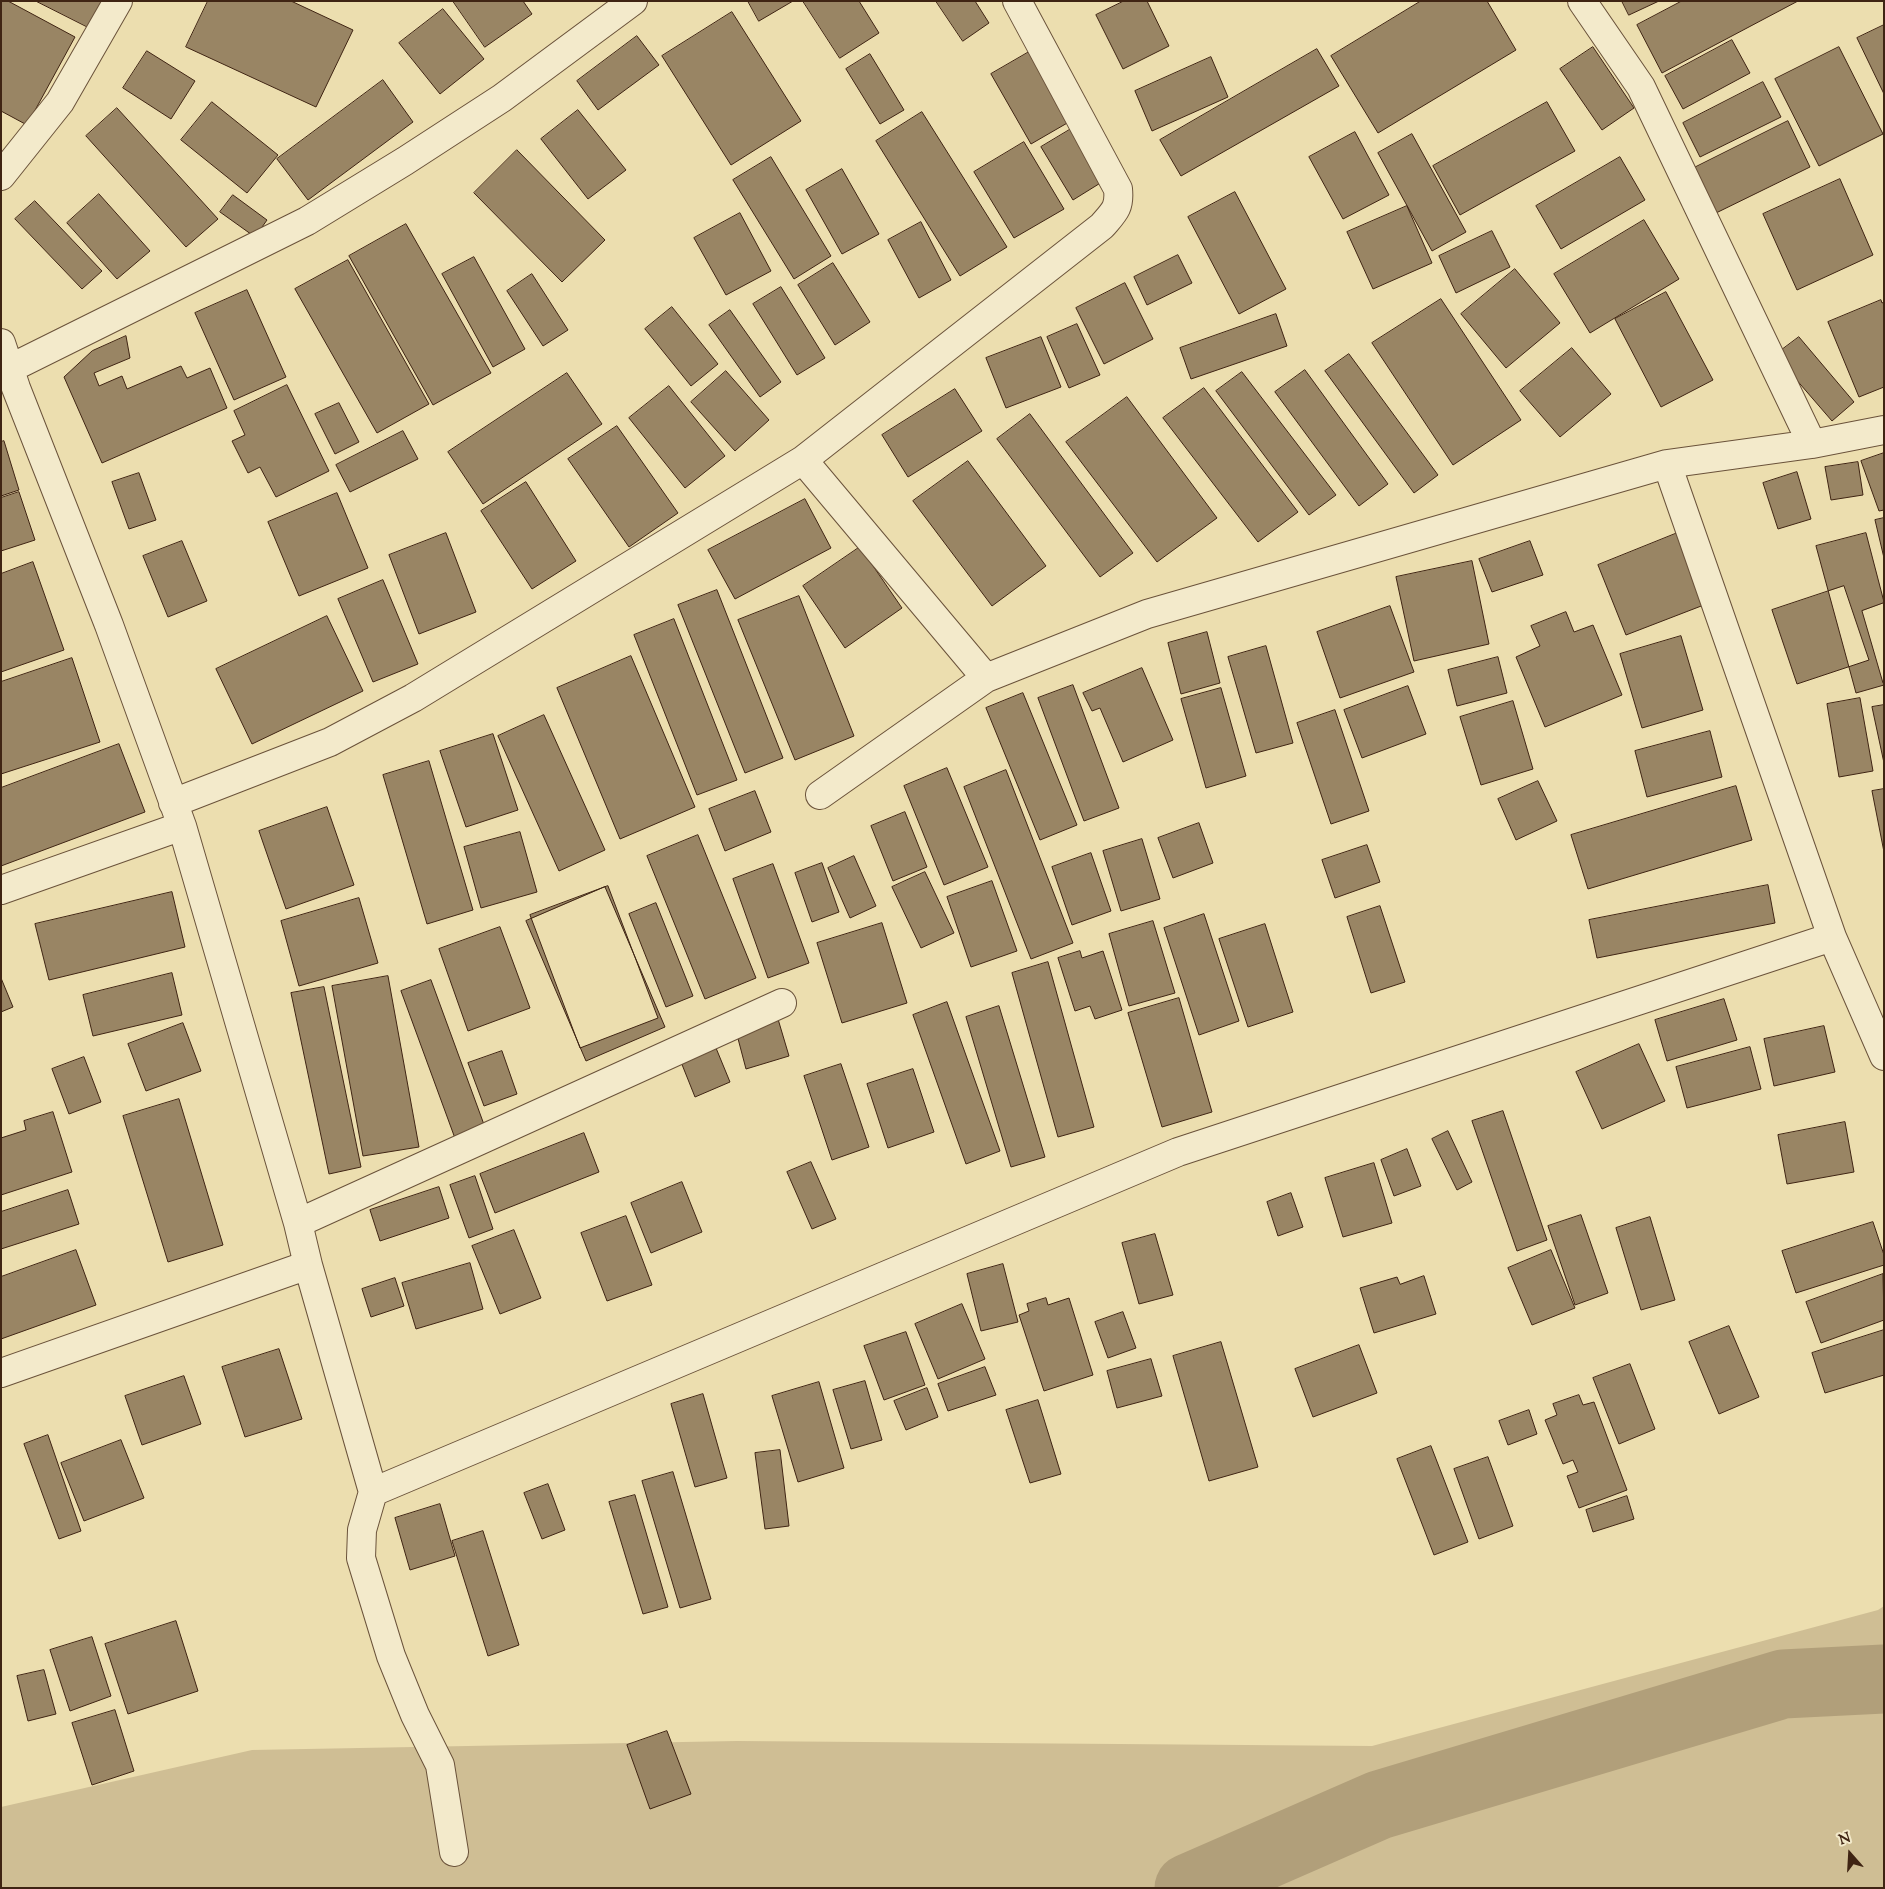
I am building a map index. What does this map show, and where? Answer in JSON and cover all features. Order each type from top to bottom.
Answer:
[{"type":"street","points":[[1,176],[60,102],[118,1]]},
{"type":"street","points":[[9,383],[307,221],[405,161],[502,98],[633,1]]},
{"type":"street","points":[[1,890],[177,814],[330,742],[413,698],[803,460],[1056,264],[1102,226],[1116,210],[1119,201],[1118,189],[1016,1]]},
{"type":"street","points":[[1582,1],[1641,87],[1812,444]]},
{"type":"street","points":[[1,343],[9,383],[109,625],[177,814],[298,1223],[308,1265],[373,1492],[362,1530],[361,1558],[391,1656],[415,1715],[440,1765],[454,1852]]},
{"type":"street","points":[[820,795],[986,678],[1147,614],[1667,464],[1812,444],[1884,430]]},
{"type":"street","points":[[803,460],[986,678]]},
{"type":"street","points":[[1667,464],[1832,937],[1884,1056]]},
{"type":"street","points":[[373,1492],[1178,1152],[1832,937]]},
{"type":"street","points":[[298,1223],[782,1002]]},
{"type":"street","points":[[1,1373],[308,1265]]},
{"type":"shaded area","points":[[1884,1606],[1884,1888],[1,1888],[1,1807],[252,1750],[737,1741],[1372,1746],[1878,1610]]},
{"type":"building","points":[[1,1],[8,1],[75,37],[27,125],[1,111]]},
{"type":"building","points":[[36,1],[103,1],[90,28]]},
{"type":"building","points":[[208,1],[291,1],[353,30],[316,107],[186,47]]},
{"type":"building","points":[[453,1],[523,1],[532,14],[485,47]]},
{"type":"building","points":[[748,1],[793,1],[759,21]]},
{"type":"building","points":[[803,1],[859,1],[879,33],[840,58]]},
{"type":"building","points":[[936,1],[975,1],[989,23],[963,41]]},
{"type":"building","points":[[1124,1],[1147,1],[1169,46],[1123,69],[1096,15]]},
{"type":"building","points":[[1421,1],[1487,1],[1516,50],[1378,133],[1331,56]]},
{"type":"building","points":[[1622,1],[1659,1],[1629,15]]},
{"type":"building","points":[[1682,1],[1798,1],[1662,73],[1637,25]]},
{"type":"building","points":[[443,9],[484,59],[440,94],[399,43]]},
{"type":"building","points":[[732,12],[801,121],[731,165],[662,56]]},
{"type":"building","points":[[1884,25],[1884,94],[1857,38]]},
{"type":"building","points":[[637,36],[659,65],[598,110],[577,81]]},
{"type":"building","points":[[1732,40],[1750,73],[1683,109],[1665,76]]},
{"type":"building","points":[[1593,47],[1634,108],[1602,130],[1560,69]]},
{"type":"building","points":[[1839,47],[1883,134],[1819,166],[1775,79]]},
{"type":"building","points":[[1317,49],[1339,86],[1181,176],[1160,140]]},
{"type":"building","points":[[147,51],[195,81],[171,119],[123,88]]},
{"type":"building","points":[[1029,52],[1069,122],[1031,144],[991,74]]},
{"type":"building","points":[[870,54],[904,110],[880,124],[846,69]]},
{"type":"building","points":[[1211,57],[1228,97],[1152,131],[1135,91]]},
{"type":"building","points":[[383,80],[413,122],[308,200],[277,159]]},
{"type":"building","points":[[1763,82],[1781,117],[1700,157],[1683,123]]},
{"type":"building","points":[[212,102],[278,155],[247,193],[181,140]]},
{"type":"building","points":[[1547,102],[1575,151],[1460,215],[1433,166]]},
{"type":"building","points":[[117,108],[218,219],[186,247],[86,136]]},
{"type":"building","points":[[578,110],[626,170],[588,199],[541,139]]},
{"type":"building","points":[[922,112],[1007,247],[960,276],[876,141]]},
{"type":"building","points":[[1788,121],[1810,167],[1716,213],[1694,168]]},
{"type":"building","points":[[1071,129],[1102,182],[1073,200],[1041,147]]},
{"type":"building","points":[[1355,132],[1389,195],[1343,219],[1309,157]]},
{"type":"building","points":[[1412,134],[1466,232],[1432,251],[1378,153]]},
{"type":"building","points":[[1024,142],[1064,209],[1014,238],[974,172]]},
{"type":"building","points":[[517,150],[605,240],[562,282],[474,193]]},
{"type":"building","points":[[771,157],[831,256],[794,279],[733,180]]},
{"type":"building","points":[[1620,157],[1645,200],[1561,249],[1536,206]]},
{"type":"building","points":[[842,169],[879,234],[842,254],[806,190]]},
{"type":"building","points":[[1840,179],[1873,255],[1797,290],[1763,214]]},
{"type":"building","points":[[1235,192],[1286,289],[1239,314],[1188,217]]},
{"type":"building","points":[[99,194],[150,251],[117,279],[67,223]]},
{"type":"building","points":[[233,195],[267,220],[255,237],[220,212]]},
{"type":"building","points":[[35,201],[102,271],[82,289],[15,219]]},
{"type":"building","points":[[1407,206],[1432,263],[1373,289],[1347,232]]},
{"type":"building","points":[[740,213],[771,271],[726,295],[694,238]]},
{"type":"building","points":[[1644,220],[1679,279],[1590,333],[1554,274]]},
{"type":"building","points":[[921,222],[951,280],[919,298],[888,240]]},
{"type":"building","points":[[406,224],[491,373],[433,405],[349,256]]},
{"type":"building","points":[[1492,231],[1510,267],[1456,293],[1439,256]]},
{"type":"building","points":[[1178,255],[1192,283],[1147,305],[1134,277]]},
{"type":"building","points":[[474,257],[525,349],[493,367],[442,274]]},
{"type":"building","points":[[348,260],[429,404],[377,433],[295,289]]},
{"type":"building","points":[[833,263],[870,322],[835,345],[798,285]]},
{"type":"building","points":[[1515,269],[1560,323],[1506,368],[1461,314]]},
{"type":"building","points":[[532,274],[568,330],[543,346],[507,291]]},
{"type":"building","points":[[1125,283],[1153,339],[1104,364],[1076,308]]},
{"type":"building","points":[[781,287],[825,358],[797,375],[753,304]]},
{"type":"building","points":[[247,290],[286,377],[234,400],[195,313]]},
{"type":"building","points":[[1666,292],[1713,380],[1661,407],[1615,319]]},
{"type":"building","points":[[1441,299],[1521,420],[1453,465],[1372,343]]},
{"type":"building","points":[[1881,300],[1882,303],[1884,302],[1884,387],[1859,397],[1828,322]]},
{"type":"building","points":[[672,307],[718,364],[691,386],[645,329]]},
{"type":"building","points":[[730,310],[781,382],[760,397],[709,325]]},
{"type":"building","points":[[1276,314],[1287,346],[1191,379],[1180,348]]},
{"type":"building","points":[[1077,324],[1100,375],[1069,388],[1047,337]]},
{"type":"building","points":[[126,336],[130,358],[94,373],[99,386],[122,376],[127,389],[181,366],[187,378],[210,368],[227,408],[102,463],[64,377],[92,351]]},
{"type":"building","points":[[1041,337],[1061,387],[1006,408],[986,358]]},
{"type":"building","points":[[1799,337],[1854,402],[1832,421],[1775,355]]},
{"type":"building","points":[[1572,348],[1611,394],[1560,437],[1520,391]]},
{"type":"building","points":[[1349,354],[1438,475],[1414,493],[1325,371]]},
{"type":"building","points":[[1305,370],[1388,484],[1359,506],[1275,392]]},
{"type":"building","points":[[726,371],[769,420],[735,451],[691,402]]},
{"type":"building","points":[[1242,372],[1336,495],[1309,515],[1216,391]]},
{"type":"building","points":[[567,373],[602,424],[483,504],[448,452]]},
{"type":"building","points":[[287,385],[329,471],[276,497],[260,467],[248,473],[232,441],[245,435],[234,411]]},
{"type":"building","points":[[669,386],[725,456],[685,488],[629,418]]},
{"type":"building","points":[[1204,388],[1298,512],[1258,542],[1163,418]]},
{"type":"building","points":[[955,389],[982,431],[908,477],[882,435]]},
{"type":"building","points":[[1127,397],[1217,518],[1157,562],[1066,442]]},
{"type":"building","points":[[339,403],[359,442],[335,454],[315,414]]},
{"type":"building","points":[[1030,414],[1133,553],[1100,577],[997,439]]},
{"type":"building","points":[[617,426],[678,513],[629,547],[568,459]]},
{"type":"building","points":[[403,431],[418,459],[350,492],[336,465]]},
{"type":"building","points":[[4,441],[19,490],[1,496],[1,442]]},
{"type":"building","points":[[1884,453],[1884,510],[1879,511],[1861,461]]},
{"type":"building","points":[[968,461],[1046,566],[992,606],[913,501]]},
{"type":"building","points":[[1858,462],[1863,495],[1831,500],[1825,467]]},
{"type":"building","points":[[1797,472],[1811,519],[1778,529],[1763,483]]},
{"type":"building","points":[[139,473],[156,520],[129,529],[112,482]]},
{"type":"building","points":[[526,482],[576,561],[532,589],[481,511]]},
{"type":"building","points":[[19,492],[35,540],[1,551],[1,498]]},
{"type":"building","points":[[337,493],[368,568],[299,596],[268,522]]},
{"type":"building","points":[[805,499],[831,548],[735,599],[708,550]]},
{"type":"building","points":[[1884,518],[1884,558],[1875,520]]},
{"type":"building","points":[[1680,532],[1709,603],[1626,635],[1598,565]]},
{"type":"building","points":[[446,533],[476,612],[419,634],[389,555]]},
{"type":"building","points":[[1866,533],[1884,602],[1884,685],[1856,693],[1816,546]]},
{"type":"building","points":[[182,541],[207,601],[168,617],[143,556]]},
{"type":"building","points":[[1530,541],[1543,575],[1492,592],[1479,559]]},
{"type":"building","points":[[860,547],[902,608],[845,648],[803,586]]},
{"type":"building","points":[[1472,561],[1489,644],[1414,661],[1396,577]]},
{"type":"building","points":[[33,562],[64,650],[1,672],[1,574]]},
{"type":"building","points":[[383,580],[418,664],[373,682],[338,599]]},
{"type":"building","points":[[1844,586],[1869,660],[1797,684],[1772,610]]},
{"type":"building","points":[[717,590],[783,758],[745,773],[678,605]]},
{"type":"building","points":[[799,596],[854,736],[795,760],[738,620]]},
{"type":"building","points":[[1884,603],[1884,683],[1883,683],[1862,611]]},
{"type":"building","points":[[1390,606],[1414,672],[1340,698],[1317,632]]},
{"type":"building","points":[[1566,612],[1574,632],[1593,625],[1622,695],[1545,727],[1516,657],[1540,646],[1531,626]]},
{"type":"building","points":[[327,616],[363,691],[252,744],[216,669]]},
{"type":"building","points":[[674,619],[737,780],[697,795],[634,635]]},
{"type":"building","points":[[1207,632],[1220,683],[1181,694],[1168,643]]},
{"type":"building","points":[[1681,636],[1703,710],[1642,728],[1620,654]]},
{"type":"building","points":[[1266,646],[1293,743],[1256,753],[1228,657]]},
{"type":"building","points":[[631,656],[695,807],[620,839],[557,688]]},
{"type":"building","points":[[1498,657],[1507,693],[1457,706],[1448,670]]},
{"type":"building","points":[[72,658],[100,742],[1,774],[1,682]]},
{"type":"building","points":[[1142,668],[1173,740],[1123,762],[1100,708],[1092,711],[1083,693]]},
{"type":"building","points":[[1073,685],[1119,808],[1084,821],[1038,698]]},
{"type":"building","points":[[1408,686],[1426,734],[1362,758],[1344,710]]},
{"type":"building","points":[[1221,688],[1246,776],[1206,788],[1181,699]]},
{"type":"building","points":[[1023,693],[1077,825],[1040,840],[986,708]]},
{"type":"building","points":[[1860,698],[1873,771],[1839,777],[1827,704]]},
{"type":"building","points":[[1513,701],[1533,769],[1481,785],[1460,717]]},
{"type":"building","points":[[1884,705],[1884,763],[1872,707]]},
{"type":"building","points":[[1335,710],[1369,811],[1331,824],[1297,723]]},
{"type":"building","points":[[544,715],[605,850],[559,871],[498,736]]},
{"type":"building","points":[[1710,731],[1722,777],[1647,797],[1635,751]]},
{"type":"building","points":[[493,734],[518,810],[466,827],[440,751]]},
{"type":"building","points":[[119,744],[145,812],[1,866],[1,788]]},
{"type":"building","points":[[429,761],[473,910],[427,924],[383,775]]},
{"type":"building","points":[[947,768],[988,867],[944,885],[904,786]]},
{"type":"building","points":[[1006,770],[1073,943],[1031,959],[964,787]]},
{"type":"building","points":[[1538,781],[1557,821],[1516,840],[1498,799]]},
{"type":"building","points":[[1736,786],[1752,840],[1588,889],[1571,835]]},
{"type":"building","points":[[1884,789],[1884,852],[1872,791]]},
{"type":"building","points":[[755,791],[771,832],[725,851],[709,809]]},
{"type":"building","points":[[327,807],[354,885],[286,909],[259,831]]},
{"type":"building","points":[[905,812],[927,867],[893,881],[871,826]]},
{"type":"building","points":[[1199,823],[1213,863],[1173,878],[1158,838]]},
{"type":"building","points":[[520,832],[537,892],[481,908],[464,847]]},
{"type":"building","points":[[698,835],[756,978],[705,999],[647,856]]},
{"type":"building","points":[[1142,839],[1160,899],[1121,911],[1103,851]]},
{"type":"building","points":[[1367,845],[1380,882],[1335,898],[1322,860]]},
{"type":"building","points":[[1091,853],[1111,911],[1072,925],[1052,867]]},
{"type":"building","points":[[854,856],[876,906],[850,918],[828,868]]},
{"type":"building","points":[[822,863],[839,912],[812,922],[795,873]]},
{"type":"building","points":[[773,864],[809,963],[768,978],[733,879]]},
{"type":"building","points":[[925,872],[954,933],[921,948],[892,887]]},
{"type":"building","points":[[992,881],[1017,951],[971,967],[947,897]]},
{"type":"building","points":[[1768,885],[1775,923],[1597,958],[1589,920]]},
{"type":"building","points":[[608,886],[658,1018],[580,1048],[530,915]]},
{"type":"building","points":[[605,887],[665,1027],[586,1061],[526,921]]},
{"type":"building","points":[[172,892],[185,947],[49,980],[35,924]]},
{"type":"building","points":[[359,898],[378,963],[299,986],[281,921]]},
{"type":"building","points":[[656,903],[693,996],[666,1007],[629,914]]},
{"type":"building","points":[[1380,906],[1405,982],[1371,993],[1347,917]]},
{"type":"building","points":[[1204,914],[1239,1021],[1199,1035],[1164,928]]},
{"type":"building","points":[[1153,921],[1175,993],[1129,1006],[1109,934]]},
{"type":"building","points":[[882,923],[907,1003],[842,1023],[817,943]]},
{"type":"building","points":[[1265,924],[1293,1012],[1248,1027],[1219,939]]},
{"type":"building","points":[[500,927],[530,1008],[468,1031],[439,949]]},
{"type":"building","points":[[1080,951],[1082,958],[1103,951],[1122,1010],[1095,1019],[1090,1006],[1075,1011],[1058,958]]},
{"type":"building","points":[[1048,962],[1094,1127],[1058,1137],[1012,973]]},
{"type":"building","points":[[172,973],[182,1015],[93,1036],[83,995]]},
{"type":"building","points":[[388,976],[419,1147],[363,1156],[332,986]]},
{"type":"building","points":[[1,978],[13,1007],[1,1012]]},
{"type":"building","points":[[431,980],[486,1130],[456,1141],[401,991]]},
{"type":"building","points":[[324,987],[361,1167],[329,1174],[291,993]]},
{"type":"building","points":[[1179,998],[1212,1112],[1162,1127],[1128,1013]]},
{"type":"building","points":[[1724,999],[1737,1040],[1667,1061],[1655,1020]]},
{"type":"building","points":[[947,1002],[1000,1151],[966,1164],[913,1015]]},
{"type":"building","points":[[999,1006],[1045,1157],[1011,1167],[966,1017]]},
{"type":"building","points":[[778,1019],[789,1056],[746,1069],[736,1031]]},
{"type":"building","points":[[183,1023],[201,1071],[146,1091],[128,1044]]},
{"type":"building","points":[[1824,1026],[1835,1072],[1774,1086],[1764,1039]]},
{"type":"building","points":[[1639,1044],[1665,1101],[1602,1129],[1576,1072]]},
{"type":"building","points":[[1750,1047],[1761,1089],[1687,1108],[1676,1067]]},
{"type":"building","points":[[716,1048],[730,1082],[695,1097],[681,1062]]},
{"type":"building","points":[[502,1051],[517,1094],[484,1106],[468,1063]]},
{"type":"building","points":[[84,1057],[101,1102],[69,1114],[52,1069]]},
{"type":"building","points":[[841,1064],[869,1147],[832,1160],[804,1076]]},
{"type":"building","points":[[913,1069],[934,1132],[888,1148],[867,1084]]},
{"type":"building","points":[[179,1099],[223,1245],[168,1262],[123,1116]]},
{"type":"building","points":[[1503,1111],[1547,1240],[1517,1251],[1472,1121]]},
{"type":"building","points":[[53,1112],[72,1172],[1,1195],[1,1138],[26,1130],[24,1121]]},
{"type":"building","points":[[1845,1122],[1854,1172],[1787,1184],[1778,1135]]},
{"type":"building","points":[[1448,1131],[1472,1182],[1457,1190],[1432,1139]]},
{"type":"building","points":[[584,1133],[599,1172],[495,1213],[480,1174]]},
{"type":"building","points":[[1407,1149],[1421,1186],[1394,1196],[1381,1160]]},
{"type":"building","points":[[811,1162],[836,1219],[812,1229],[787,1172]]},
{"type":"building","points":[[1374,1163],[1392,1223],[1343,1237],[1325,1178]]},
{"type":"building","points":[[475,1176],[493,1229],[469,1238],[450,1185]]},
{"type":"building","points":[[682,1182],[702,1232],[651,1253],[631,1203]]},
{"type":"building","points":[[439,1187],[449,1218],[380,1241],[370,1210]]},
{"type":"building","points":[[68,1190],[79,1224],[1,1249],[1,1212]]},
{"type":"building","points":[[1291,1193],[1303,1227],[1278,1236],[1267,1202]]},
{"type":"building","points":[[1581,1215],[1608,1293],[1575,1305],[1548,1226]]},
{"type":"building","points":[[626,1216],[652,1285],[607,1301],[581,1233]]},
{"type":"building","points":[[1650,1217],[1675,1300],[1641,1310],[1616,1228]]},
{"type":"building","points":[[1873,1222],[1884,1255],[1884,1265],[1796,1293],[1782,1251]]},
{"type":"building","points":[[514,1230],[541,1298],[500,1314],[472,1246]]},
{"type":"building","points":[[1155,1234],[1173,1295],[1139,1304],[1122,1243]]},
{"type":"building","points":[[76,1250],[96,1305],[1,1339],[1,1277]]},
{"type":"building","points":[[1551,1250],[1575,1308],[1532,1325],[1508,1268]]},
{"type":"building","points":[[470,1263],[483,1309],[416,1329],[402,1283]]},
{"type":"building","points":[[1003,1264],[1018,1322],[981,1331],[967,1274]]},
{"type":"building","points":[[1883,1274],[1884,1320],[1821,1343],[1806,1302]]},
{"type":"building","points":[[1424,1276],[1436,1314],[1374,1333],[1360,1288],[1397,1277],[1400,1284]]},
{"type":"building","points":[[395,1278],[404,1306],[371,1317],[362,1289]]},
{"type":"building","points":[[1046,1298],[1048,1305],[1069,1298],[1093,1375],[1044,1391],[1019,1315],[1029,1311],[1027,1304]]},
{"type":"building","points":[[962,1304],[985,1359],[938,1379],[915,1324]]},
{"type":"building","points":[[1123,1312],[1136,1348],[1108,1358],[1095,1322]]},
{"type":"building","points":[[1729,1326],[1759,1397],[1719,1414],[1689,1342]]},
{"type":"building","points":[[1884,1330],[1884,1375],[1825,1393],[1812,1353]]},
{"type":"building","points":[[906,1332],[925,1385],[884,1400],[864,1346]]},
{"type":"building","points":[[1221,1342],[1258,1467],[1209,1481],[1173,1356]]},
{"type":"building","points":[[1359,1345],[1377,1393],[1313,1417],[1295,1369]]},
{"type":"building","points":[[279,1349],[302,1419],[245,1437],[222,1367]]},
{"type":"building","points":[[1151,1359],[1162,1396],[1117,1408],[1107,1371]]},
{"type":"building","points":[[1630,1364],[1655,1429],[1619,1444],[1593,1378]]},
{"type":"building","points":[[985,1367],[996,1395],[948,1411],[938,1384]]},
{"type":"building","points":[[184,1376],[201,1424],[142,1445],[125,1396]]},
{"type":"building","points":[[865,1381],[882,1440],[851,1449],[833,1390]]},
{"type":"building","points":[[819,1382],[844,1468],[798,1482],[772,1396]]},
{"type":"building","points":[[927,1388],[938,1417],[906,1430],[894,1401]]},
{"type":"building","points":[[703,1394],[727,1478],[695,1487],[671,1404]]},
{"type":"building","points":[[1579,1395],[1583,1405],[1594,1402],[1627,1490],[1579,1508],[1567,1476],[1578,1472],[1573,1460],[1563,1464],[1545,1420],[1557,1415],[1553,1404]]},
{"type":"building","points":[[1038,1400],[1061,1474],[1030,1483],[1006,1410]]},
{"type":"building","points":[[1529,1410],[1537,1434],[1508,1445],[1499,1421]]},
{"type":"building","points":[[48,1435],[81,1531],[59,1539],[24,1444]]},
{"type":"building","points":[[121,1440],[144,1498],[84,1521],[61,1463]]},
{"type":"building","points":[[1431,1446],[1468,1542],[1434,1555],[1397,1459]]},
{"type":"building","points":[[780,1450],[789,1526],[765,1529],[755,1453]]},
{"type":"building","points":[[1488,1457],[1513,1526],[1479,1539],[1454,1469]]},
{"type":"building","points":[[673,1472],[711,1599],[680,1608],[642,1481]]},
{"type":"building","points":[[548,1484],[565,1530],[542,1539],[524,1493]]},
{"type":"building","points":[[635,1495],[668,1607],[643,1614],[609,1502]]},
{"type":"building","points":[[1627,1496],[1634,1519],[1593,1532],[1586,1510]]},
{"type":"building","points":[[440,1504],[455,1556],[410,1570],[395,1518]]},
{"type":"building","points":[[483,1531],[519,1645],[488,1656],[452,1541]]},
{"type":"building","points":[[176,1621],[198,1691],[128,1714],[105,1644]]},
{"type":"building","points":[[92,1637],[111,1696],[70,1711],[50,1650]]},
{"type":"building","points":[[44,1670],[56,1714],[28,1721],[17,1676]]},
{"type":"building","points":[[115,1710],[134,1771],[92,1785],[72,1723]]},
{"type":"building","points":[[667,1731],[691,1794],[650,1809],[627,1745]]},
{"type":"waterway","points":[[1189,1888],[1379,1805],[1783,1684],[1884,1679]]}]
